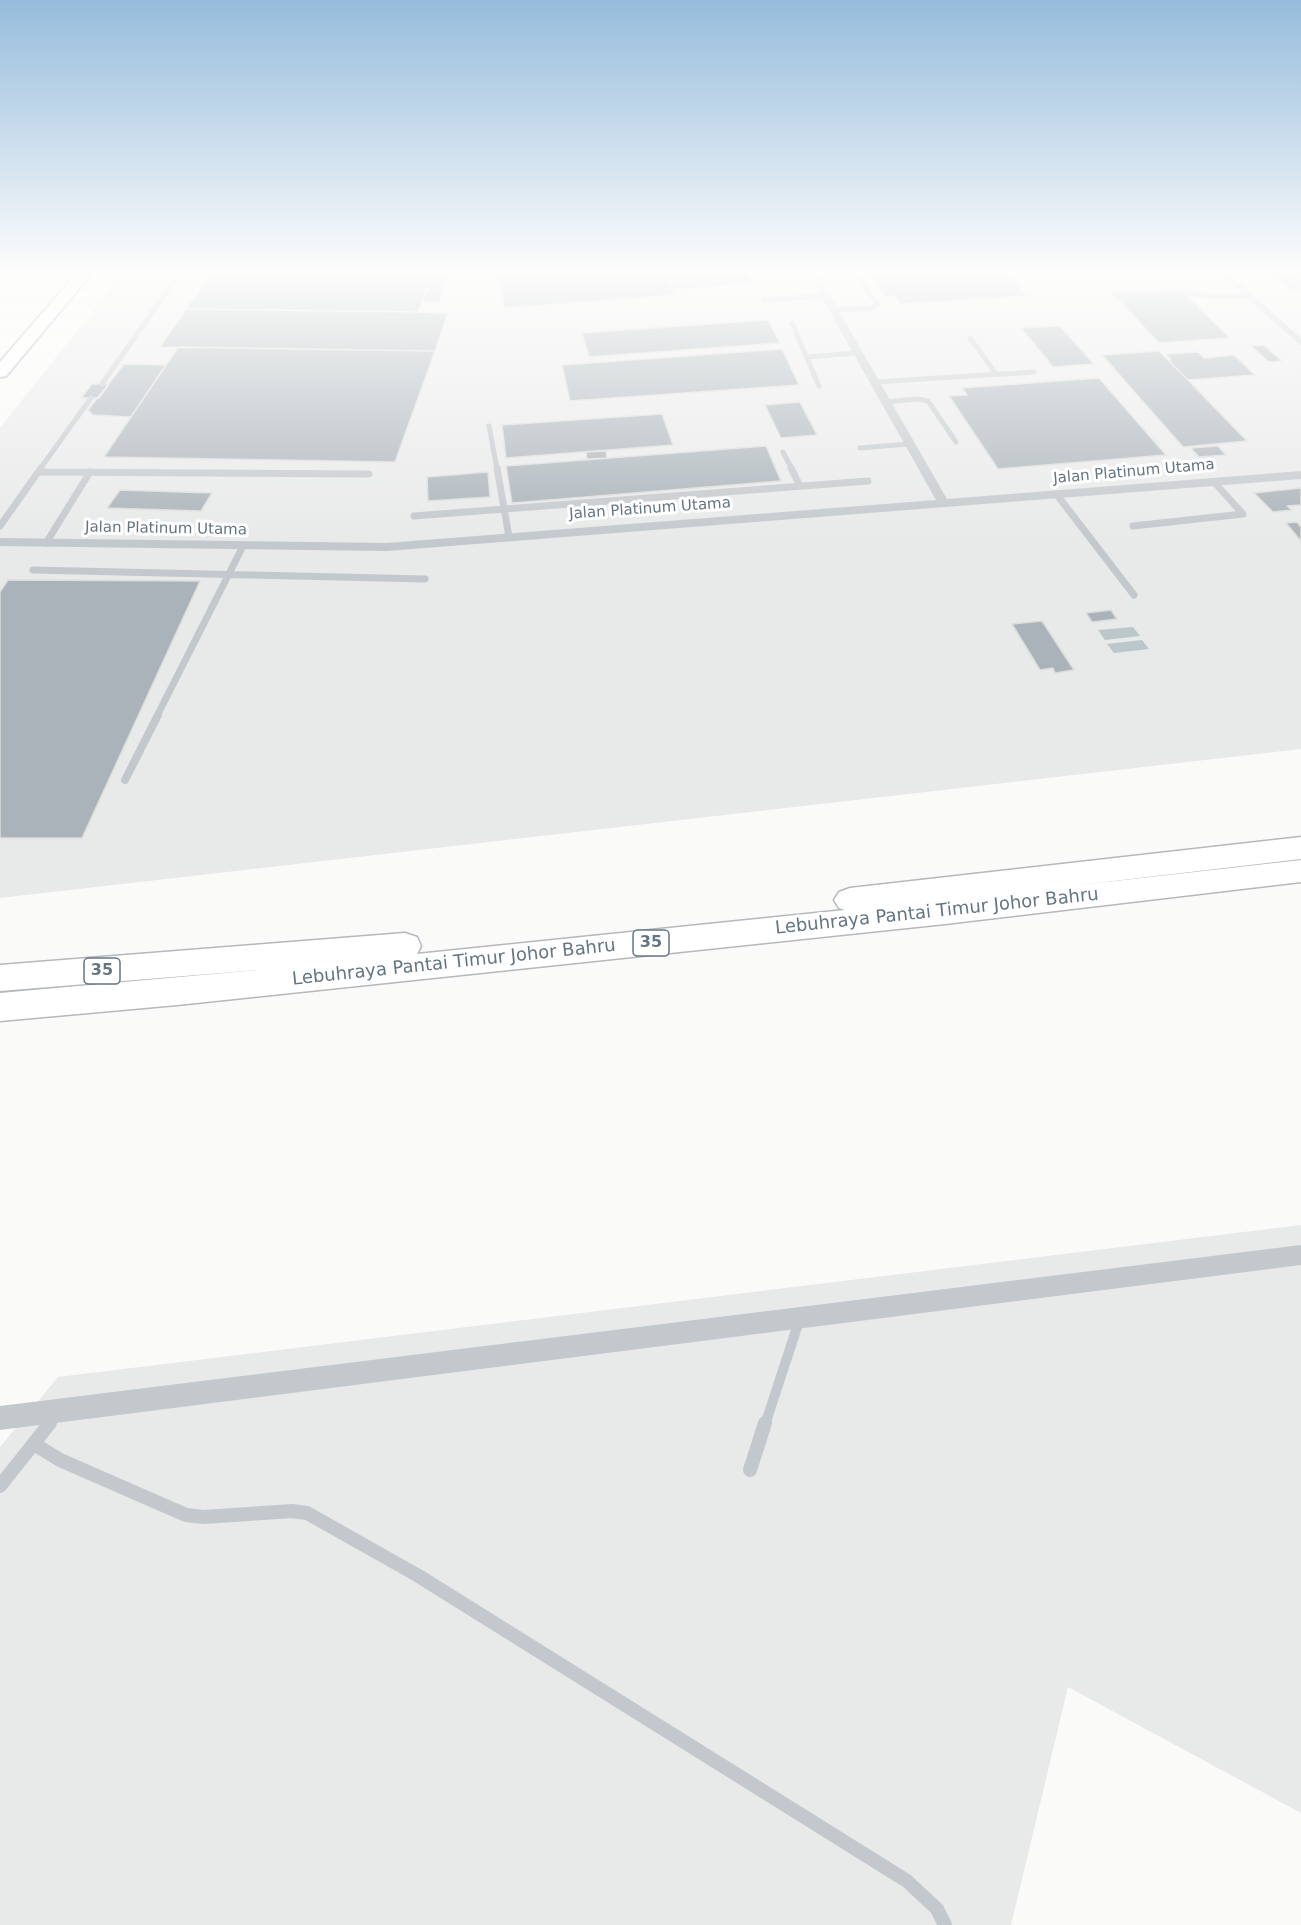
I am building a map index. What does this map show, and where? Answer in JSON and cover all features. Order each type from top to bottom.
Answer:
[{"type":"highway","name":"Lebuhraya Pantai Timur Johor Bahru","points":[[0,978],[456,942],[1301,848]]},
{"type":"highway","name":"Lebuhraya Pantai Timur Johor Bahru","points":[[0,1007],[212,988],[899,917],[1301,871]]},
{"type":"street","points":[[863,363],[944,504]]},
{"type":"street","name":"Jalan Platinum Utama","points":[[0,542],[387,547],[1301,475]]},
{"type":"street","points":[[0,1418],[1301,1255]]},
{"type":"lane","points":[[102,384],[117,363]]},
{"type":"lane","points":[[809,363],[819,386]]},
{"type":"lane","points":[[988,363],[996,374]]},
{"type":"lane","points":[[874,382],[1034,372]]},
{"type":"lane","points":[[0,526],[91,398]]},
{"type":"lane","points":[[885,402],[921,399],[928,401],[956,442]]},
{"type":"lane","points":[[489,426],[509,537]]},
{"type":"lane","points":[[860,448],[909,444]]},
{"type":"lane","points":[[783,452],[800,486]]},
{"type":"lane","points":[[39,472],[369,474]]},
{"type":"lane","points":[[46,543],[90,472]]},
{"type":"lane","points":[[414,516],[868,481]]},
{"type":"lane","points":[[1133,526],[1243,514],[1214,482]]},
{"type":"lane","points":[[1057,495],[1134,594]]},
{"type":"lane","points":[[125,780],[243,546]]},
{"type":"lane","points":[[33,570],[425,579]]},
{"type":"lane","points":[[750,1470],[800,1318]]},
{"type":"lane","points":[[0,1486],[61,1410]]},
{"type":"lane","points":[[34,1444],[60,1460],[186,1515],[204,1517],[292,1510],[307,1513],[417,1575],[907,1881],[936,1909],[945,1925]]},
{"type":"shaded area","points":[[52,363],[1301,363],[1301,749],[0,898],[0,428]]},
{"type":"shaded area","points":[[1133,627],[1140,636],[1105,640],[1098,630]]},
{"type":"shaded area","points":[[1142,640],[1149,649],[1114,653],[1107,644]]},
{"type":"shaded area","points":[[1301,1225],[1301,1813],[1068,1687],[1011,1925],[0,1925],[0,1447],[58,1377]]},
{"type":"building","points":[[167,363],[431,363],[395,462],[104,457]]},
{"type":"building","points":[[592,363],[789,363],[799,385],[570,401],[562,365]]},
{"type":"building","points":[[1050,363],[1094,364],[1053,367]]},
{"type":"building","points":[[1109,363],[1171,363],[1247,441],[1183,447]]},
{"type":"building","points":[[1171,363],[1242,363],[1255,375],[1188,380]]},
{"type":"building","points":[[124,364],[166,365],[131,417],[93,415],[88,410]]},
{"type":"building","points":[[1099,378],[1166,455],[998,469],[949,396],[967,395],[962,388]]},
{"type":"building","points":[[92,384],[109,384],[99,398],[81,398]]},
{"type":"building","points":[[800,402],[817,435],[781,438],[765,405]]},
{"type":"building","points":[[662,414],[673,445],[506,458],[502,425]]},
{"type":"building","points":[[766,446],[781,481],[512,503],[506,466]]},
{"type":"building","points":[[1218,446],[1226,455],[1199,457],[1191,448]]},
{"type":"building","points":[[606,451],[607,458],[587,459],[586,452]]},
{"type":"building","points":[[488,472],[490,497],[428,501],[427,477]]},
{"type":"building","points":[[1301,488],[1301,505],[1287,506],[1292,510],[1273,512],[1254,493]]},
{"type":"building","points":[[120,490],[212,493],[201,511],[107,508]]},
{"type":"building","points":[[1297,522],[1301,527],[1301,541],[1286,523]]},
{"type":"building","points":[[8,580],[200,581],[82,838],[0,838],[0,592]]},
{"type":"building","points":[[1111,610],[1117,619],[1092,622],[1086,613]]},
{"type":"building","points":[[1042,621],[1074,670],[1055,673],[1053,668],[1040,670],[1012,624]]}]
